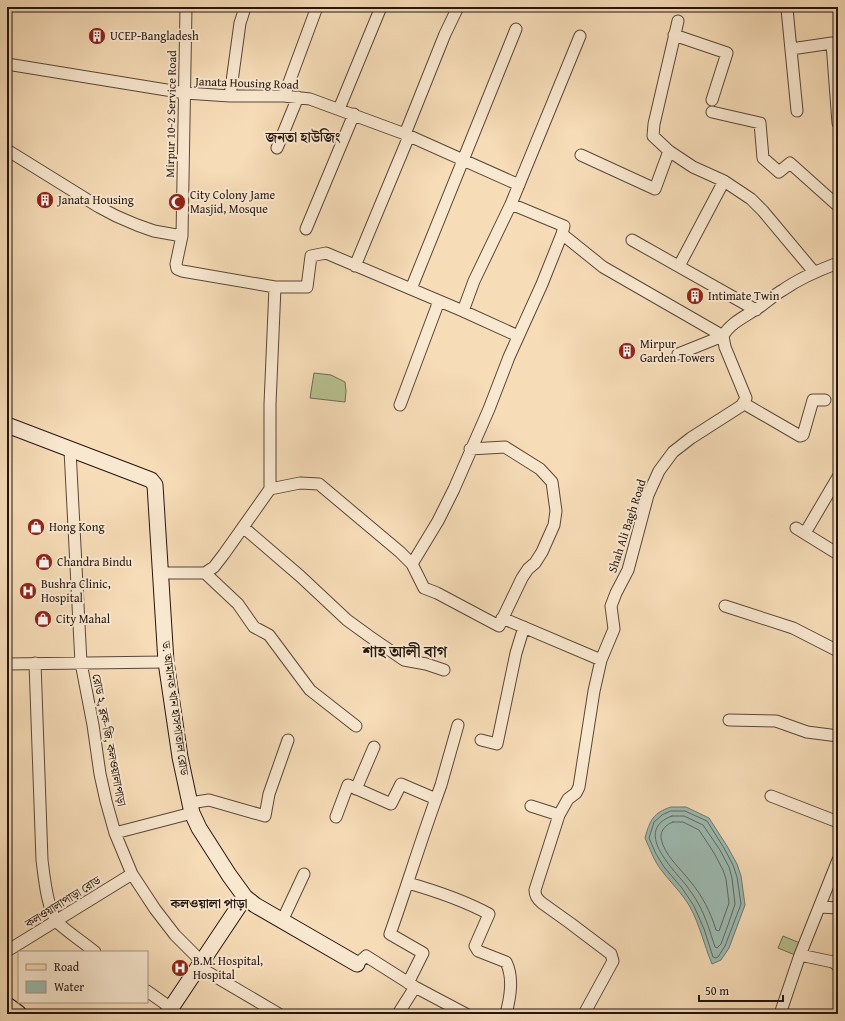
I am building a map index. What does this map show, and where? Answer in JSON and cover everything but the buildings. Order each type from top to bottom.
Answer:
[{"type":"main road","points":[[7,1006],[18,1014]]},
{"type":"street","name":"Mirpur 10-2 Service Road","points":[[186,7],[182,236],[176,264],[177,269],[275,288]]},
{"type":"street","points":[[230,96],[240,23],[245,7]]},
{"type":"street","points":[[284,96],[317,7]]},
{"type":"street","points":[[339,109],[381,7]]},
{"type":"street","points":[[355,266],[445,34],[458,7]]},
{"type":"street","points":[[788,9],[797,111]]},
{"type":"street","points":[[678,21],[654,124],[653,136],[669,151],[692,167],[724,181],[751,199],[763,211],[814,272]]},
{"type":"street","points":[[411,289],[516,29]]},
{"type":"street","points":[[674,35],[727,53],[712,100]]},
{"type":"street","points":[[463,311],[474,281],[511,204],[580,36]]},
{"type":"street","points":[[791,49],[832,43],[838,123]]},
{"type":"street","name":"Janata Housing Road","points":[[7,64],[185,93],[230,96],[284,96],[310,99],[354,114],[407,135],[464,159],[519,185]]},
{"type":"street","points":[[278,148],[298,97]]},
{"type":"street","points":[[712,112],[760,123],[763,158],[779,172],[790,163],[838,206]]},
{"type":"street","points":[[306,229],[354,114]]},
{"type":"street","points":[[7,150],[116,216],[154,231],[182,236]]},
{"type":"street","points":[[581,155],[655,189],[669,151]]},
{"type":"street","points":[[679,266],[724,181]]},
{"type":"street","points":[[412,564],[441,515],[454,489],[562,234],[564,226],[511,204]]},
{"type":"street","points":[[562,234],[603,267],[723,336],[728,353],[745,393],[746,398],[744,403],[800,436],[802,435],[813,400],[825,400]]},
{"type":"street","points":[[632,240],[756,310]]},
{"type":"street","points":[[161,573],[205,573],[214,567],[270,489],[270,404],[275,288],[307,287],[310,256],[326,253],[518,336]]},
{"type":"street","points":[[678,354],[723,336],[736,323],[783,290],[814,272],[838,263]]},
{"type":"street","points":[[400,405],[439,301]]},
{"type":"street","name":"Shah Ali Bagh Road","points":[[584,1014],[613,961],[611,954],[538,900],[535,895],[535,890],[559,815],[565,804],[576,793],[578,787],[594,691],[601,660],[614,629],[611,606],[628,570],[646,503],[659,471],[673,452],[691,438],[744,403]]},
{"type":"street","name":"ড. আমানত খান হাসপাতাল রোড","points":[[7,425],[151,480],[155,485],[166,662],[180,757],[191,808],[199,828],[214,854],[245,897],[255,905],[357,964]]},
{"type":"street","points":[[270,489],[300,483],[320,484],[412,564],[424,588],[437,593],[499,626],[522,578],[542,552],[554,526],[556,511],[552,482],[540,469],[505,447],[470,449]]},
{"type":"street","name":"রোড ২, ব্লক-জি, কলওয়ালাপাড়া","points":[[70,450],[81,663],[93,725],[100,774],[115,833],[132,874],[155,909],[200,965],[279,1014]]},
{"type":"street","points":[[838,477],[801,531],[838,554]]},
{"type":"street","points":[[243,527],[300,576],[347,620],[363,632],[404,660],[426,664],[444,670]]},
{"type":"street","points":[[205,573],[238,604],[254,627],[269,635],[310,690],[356,726]]},
{"type":"street","points":[[725,606],[793,628],[838,651]]},
{"type":"street","points":[[502,618],[601,660]]},
{"type":"street","points":[[481,740],[497,744],[516,654],[524,627]]},
{"type":"street","points":[[7,664],[166,662]]},
{"type":"street","points":[[35,663],[42,860],[45,882],[50,906],[57,922],[94,951]]},
{"type":"street","points":[[729,720],[776,721],[807,732],[838,736]]},
{"type":"street","points":[[398,1014],[412,985],[423,953],[390,934],[408,883],[422,835],[441,785],[458,725]]},
{"type":"street","points":[[115,833],[191,808],[209,800],[266,816],[269,794],[288,740]]},
{"type":"street","points":[[356,789],[374,747]]},
{"type":"street","points":[[336,817],[348,785],[391,804],[401,784],[436,799]]},
{"type":"street","points":[[771,796],[838,822]]},
{"type":"street","points":[[531,806],[559,815]]},
{"type":"street","points":[[780,1014],[800,955],[838,860]]},
{"type":"street","name":"কলওয়ালাপাড়া রোড","points":[[7,951],[57,922],[132,874]]},
{"type":"street","points":[[282,921],[304,874]]},
{"type":"street","points":[[408,883],[442,893],[473,905],[490,914],[475,946],[478,951],[506,962],[509,969],[510,996],[506,1014]]},
{"type":"street","points":[[148,991],[169,1011],[245,897]]},
{"type":"street","points":[[820,907],[838,908]]},
{"type":"street","points":[[800,955],[833,962],[838,966]]},
{"type":"street","points":[[357,964],[366,956],[412,985],[466,1014]]},
{"type":"green space","points":[[314,373],[331,375],[345,382],[345,402],[310,398]]},
{"type":"green space","points":[[783,936],[800,943],[795,955],[778,948]]},
{"type":"water","points":[[671,807],[686,807],[709,818],[737,864],[741,876],[745,905],[729,948],[721,960],[712,964],[697,921],[690,907],[684,897],[659,867],[645,838],[653,818],[660,812]]},
{"type":"place","name":"UCEP-Bangladesh","points":[[97,36]]},
{"type":"place","name":"Janata Housing","points":[[45,200]]},
{"type":"place","name":"City Colony Jame Masjid, Mosque","points":[[177,202]]},
{"type":"place","name":"Intimate Twin","points":[[695,296]]},
{"type":"place","name":"Mirpur Garden Towers","points":[[627,351]]},
{"type":"place","name":"Hong Kong","points":[[36,527]]},
{"type":"place","name":"Chandra Bindu","points":[[44,562]]},
{"type":"place","name":"Bushra Clinic, Hospital","points":[[28,591]]},
{"type":"place","name":"City Mahal","points":[[43,619]]},
{"type":"place","name":"B.M. Hospital, Hospital","points":[[180,968]]},
{"type":"district","name":"জনতা হাউজিং","points":[[303,137]]},
{"type":"district","name":"শাহ আলী বাগ","points":[[405,651]]},
{"type":"district","name":"কলওয়ালা পাড়া","points":[[209,903]]}]
